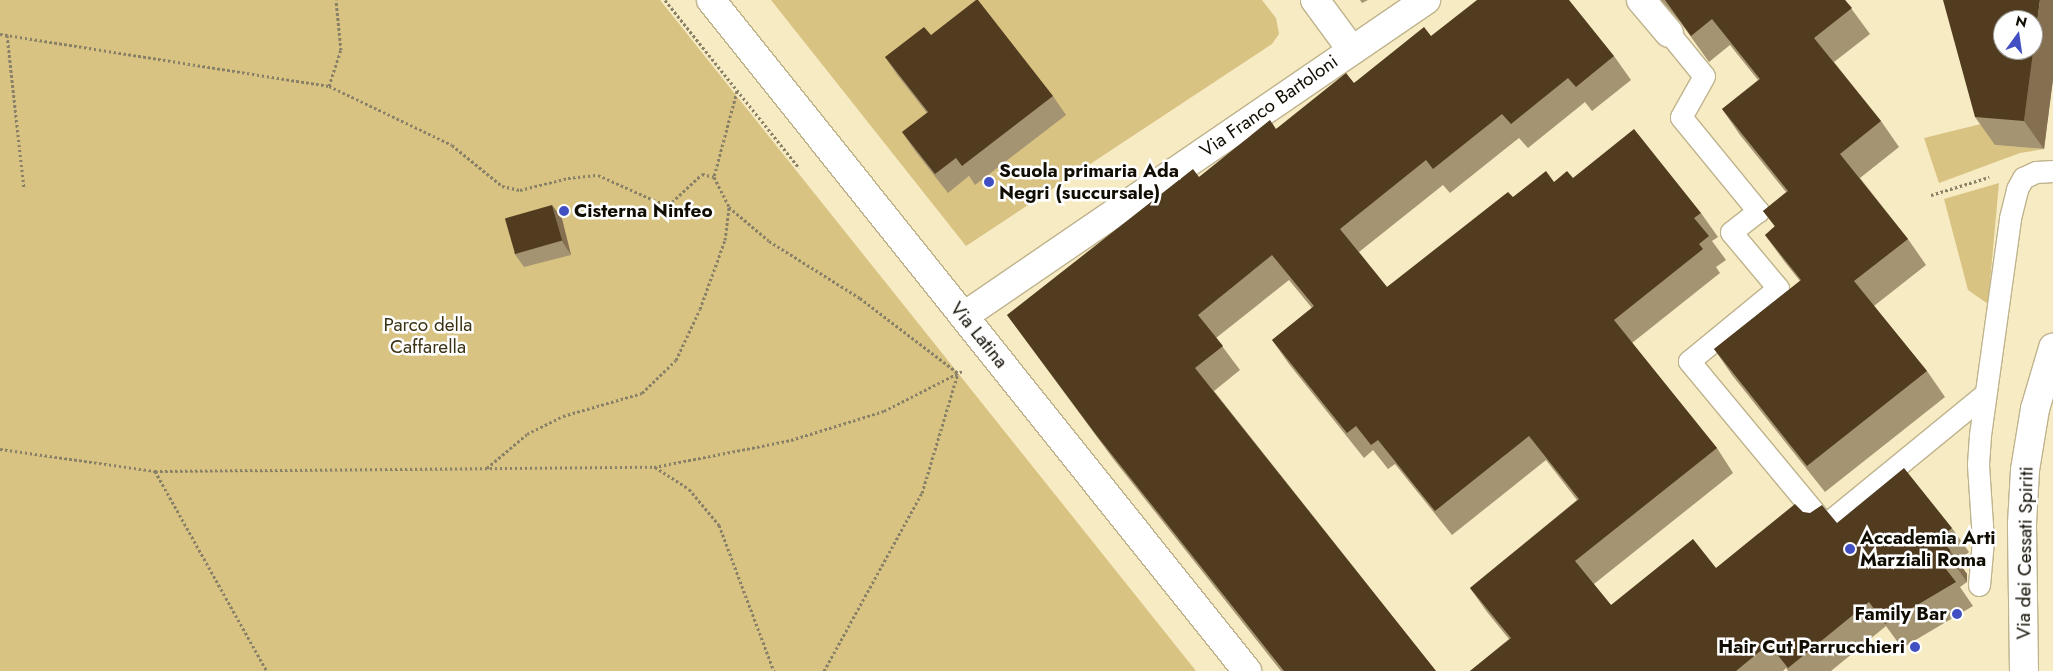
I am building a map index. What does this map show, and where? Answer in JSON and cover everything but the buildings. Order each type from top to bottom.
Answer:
[{"type":"street","name":"Via Latina","points":[[711,0],[1247,671]]},
{"type":"street","points":[[1315,0],[1351,49]]},
{"type":"street","name":"Via Franco Bartoloni","points":[[964,316],[1351,49],[1426,0]]},
{"type":"street","points":[[1642,0],[1669,33]]},
{"type":"street","name":"Via dei Cessati Spiriti","points":[[2024,671],[2022,524],[2025,470],[2037,401],[2053,348]]},
{"type":"lane","points":[[1669,33],[1704,76],[1681,117],[1758,210],[1732,232],[1778,288],[1690,361],[1825,525],[1985,394]]},
{"type":"lane","points":[[1979,585],[1983,540],[1978,464],[1985,394],[2010,218],[2017,189],[2023,178],[2036,172],[2053,170]]},
{"type":"path","points":[[328,86],[341,50],[336,0]]},
{"type":"path","points":[[0,34],[328,86],[452,145],[502,186],[520,190],[568,178],[598,175],[658,202],[672,202],[702,174],[714,177]]},
{"type":"path","points":[[7,35],[24,188]]},
{"type":"path","points":[[737,91],[714,177],[729,207],[769,241],[860,298],[958,373]]},
{"type":"path","points":[[1931,195],[2001,174],[2023,178]]},
{"type":"path","points":[[486,469],[527,434],[554,421],[642,393],[676,360],[700,308],[725,240],[729,207]]},
{"type":"path","points":[[0,449],[154,471],[654,467],[791,440],[884,411],[964,370]]},
{"type":"path","points":[[824,671],[922,493],[958,373]]},
{"type":"path","points":[[654,467],[689,489],[719,525],[774,671]]},
{"type":"path","points":[[154,471],[267,671]]},
{"type":"green space","name":"Parco della Caffarella","points":[[0,0],[660,0],[1196,671],[0,671]]},
{"type":"green space","name":"Scuola primaria Ada Negri (succursale)","points":[[771,0],[1262,0],[1276,18],[1279,34],[1272,44],[966,246]],"holes":[[[941,131],[975,185],[969,176],[948,192]]]},
{"type":"green space","points":[[1989,122],[1995,145],[2044,149],[2020,153],[1939,183],[1924,138]]},
{"type":"green space","points":[[1999,183],[1988,304],[1968,290],[1944,199]]},
{"type":"place","name":"Scuola primaria Ada Negri (succursale)","points":[[989,182]]},
{"type":"place","name":"Cisterna Ninfeo","points":[[564,211]]},
{"type":"place","name":"Accademia Arti Marziali Roma","points":[[1850,549]]},
{"type":"place","name":"Family Bar","points":[[1957,614]]},
{"type":"place","name":"Hair Cut Parrucchieri","points":[[1915,647]]}]
